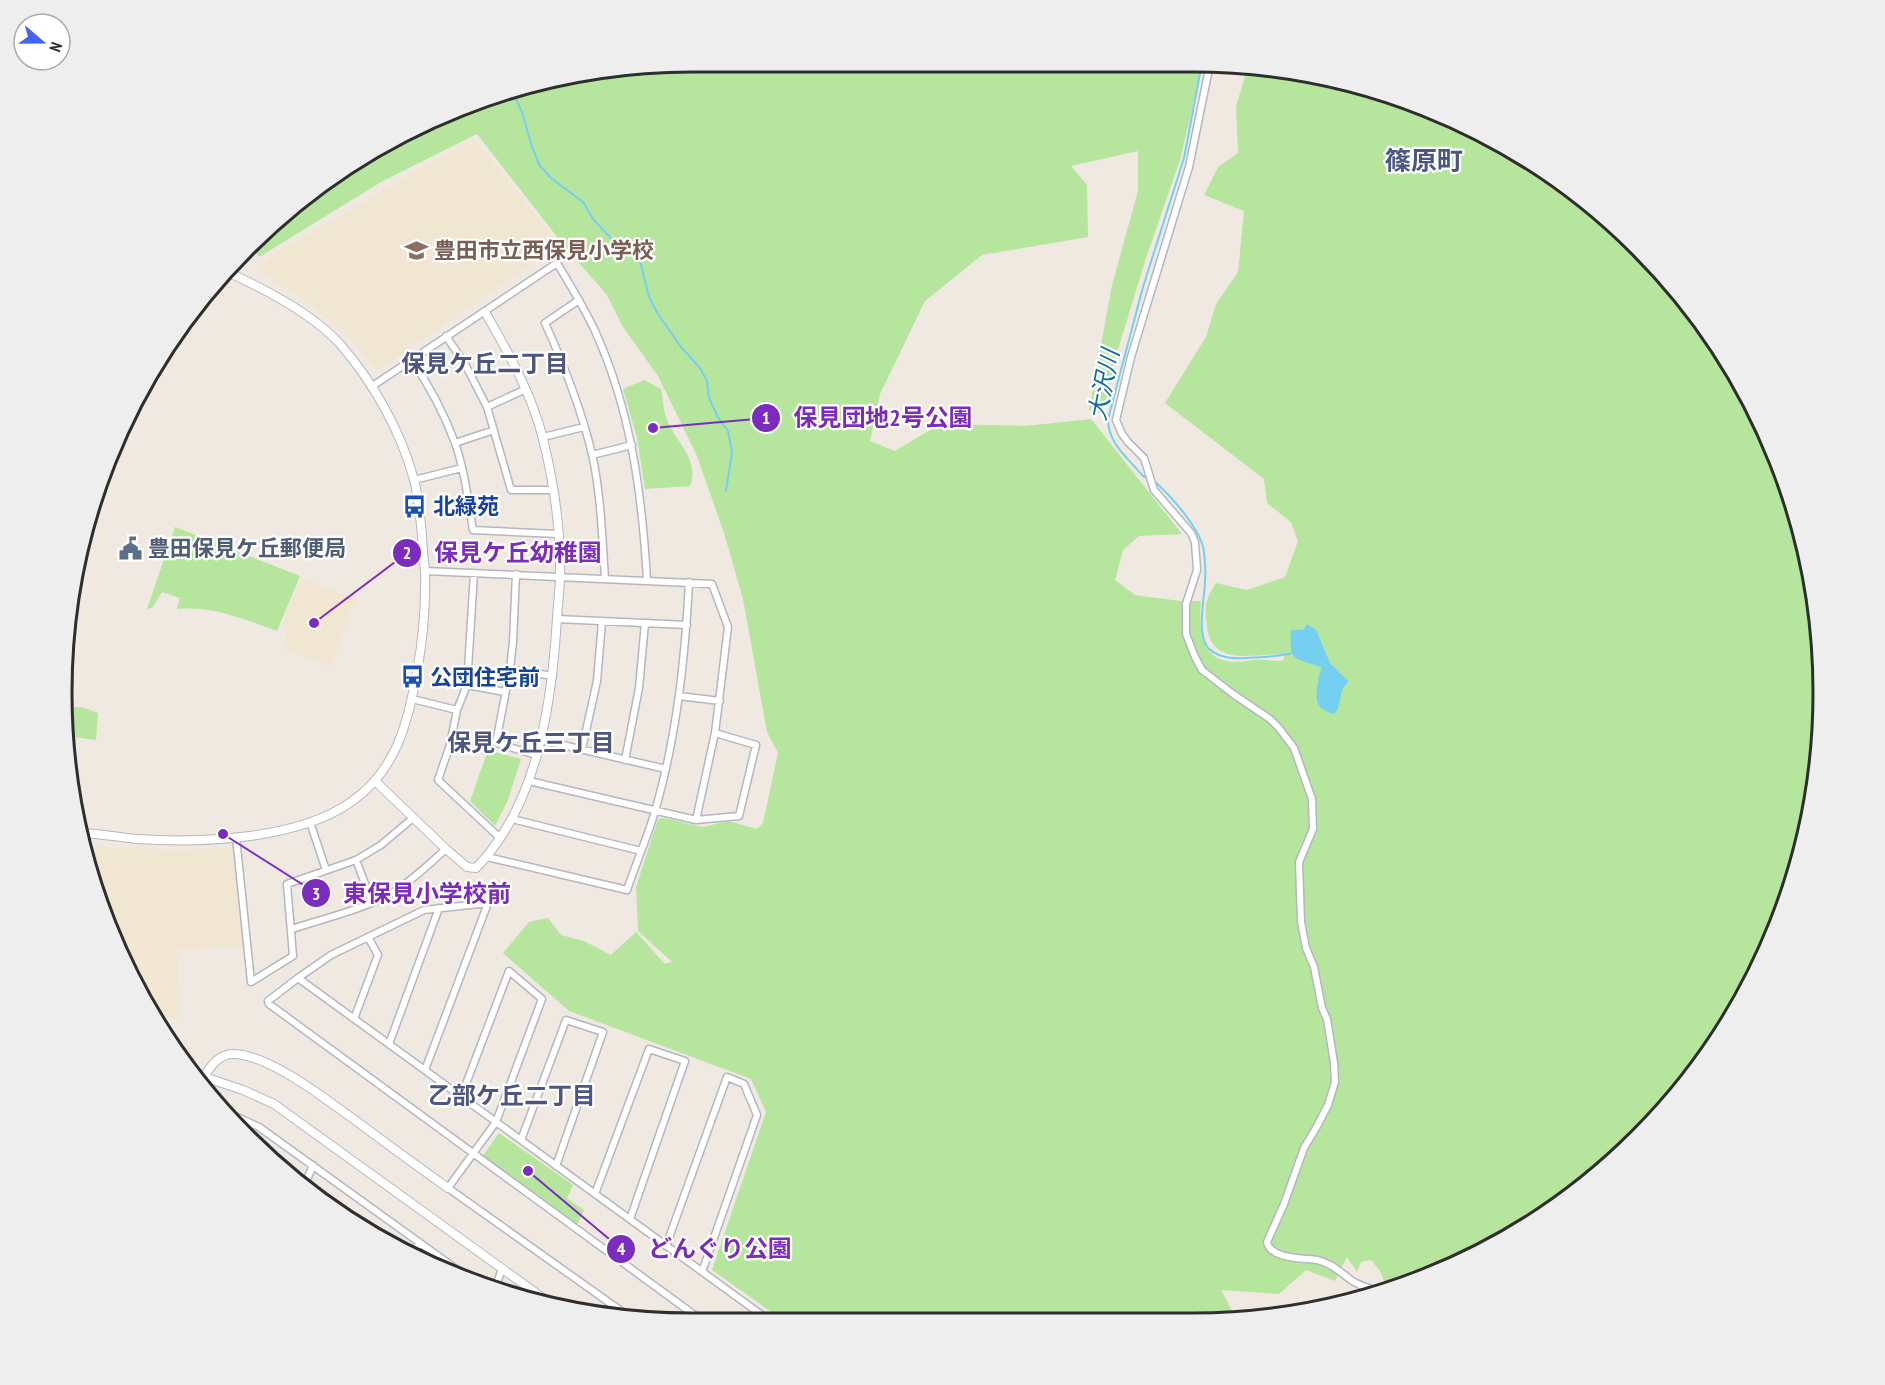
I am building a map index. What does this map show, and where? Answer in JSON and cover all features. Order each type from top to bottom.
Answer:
[{"type":"street","points":[[1208,72],[1189,168],[1140,326],[1116,420],[1122,434],[1143,458],[1154,490],[1191,533],[1195,542],[1197,570],[1186,604],[1186,634],[1195,657],[1202,670],[1279,728],[1294,748],[1312,799],[1313,829],[1299,862],[1301,922],[1306,948],[1314,967],[1322,1008],[1327,1019],[1335,1082],[1328,1105],[1304,1148],[1284,1204],[1267,1242],[1268,1247],[1272,1251],[1292,1257],[1319,1261],[1333,1266],[1357,1284],[1367,1288]]},
{"type":"street","points":[[371,387],[557,263],[595,331],[618,391],[632,445],[644,528],[647,580]]},
{"type":"street","points":[[89,834],[140,839],[188,840],[236,837],[286,830],[310,822],[350,803],[375,781],[388,765],[398,746],[412,699],[422,628],[425,571],[421,514],[405,450],[371,387],[339,343],[309,317],[281,299],[233,275]]},
{"type":"street","points":[[579,300],[545,323],[566,369],[592,455],[600,503],[605,578]]},
{"type":"street","points":[[375,781],[446,849],[467,867],[476,868],[487,857],[512,819],[529,781],[541,740],[553,676],[560,577],[554,490],[543,437],[526,389],[485,312]]},
{"type":"street","points":[[447,336],[465,364],[487,407],[511,490],[554,490]]},
{"type":"street","points":[[411,359],[437,400],[455,443],[473,530],[558,534]]},
{"type":"street","points":[[487,407],[526,389]]},
{"type":"street","points":[[543,437],[584,427]]},
{"type":"street","points":[[455,443],[494,430]]},
{"type":"street","points":[[592,455],[632,445]]},
{"type":"street","points":[[414,480],[462,468]]},
{"type":"street","points":[[425,571],[712,584],[728,627],[716,733],[696,820]]},
{"type":"street","points":[[474,573],[467,685],[438,780],[500,838]]},
{"type":"street","points":[[516,574],[510,669],[496,743],[536,755]]},
{"type":"street","points":[[487,857],[627,890],[655,811],[666,769],[679,696],[689,582]]},
{"type":"street","points":[[557,619],[687,625]]},
{"type":"street","points":[[582,749],[597,681],[602,622]]},
{"type":"street","points":[[625,760],[639,688],[645,623]]},
{"type":"street","points":[[510,669],[553,676]]},
{"type":"street","points":[[467,685],[505,692]]},
{"type":"street","points":[[679,696],[720,701]]},
{"type":"street","points":[[412,699],[458,710]]},
{"type":"street","points":[[529,781],[696,820],[739,816],[756,745],[716,733]]},
{"type":"street","points":[[541,740],[666,769]]},
{"type":"street","points":[[236,837],[250,982],[293,956],[287,884],[356,860],[381,845],[413,818]]},
{"type":"street","points":[[512,819],[641,851]]},
{"type":"street","points":[[310,822],[326,870]]},
{"type":"street","points":[[292,929],[349,911],[392,892],[413,878],[446,849]]},
{"type":"street","points":[[356,860],[372,902]]},
{"type":"street","points":[[425,1070],[488,903],[424,910],[331,955],[268,1001],[268,1004],[692,1313]]},
{"type":"street","points":[[389,1044],[439,908]]},
{"type":"street","points":[[354,1019],[378,955],[368,937]]},
{"type":"street","points":[[448,1188],[496,1122],[542,999],[509,971],[461,1097]]},
{"type":"street","points":[[298,978],[759,1313]]},
{"type":"street","points":[[521,1140],[566,1020],[603,1032],[556,1166]]},
{"type":"street","points":[[595,1194],[649,1049],[685,1060],[630,1219]]},
{"type":"street","points":[[205,1076],[213,1063],[230,1054],[236,1054],[264,1062],[296,1078],[618,1309]]},
{"type":"street","points":[[666,1246],[728,1077],[744,1084],[758,1115],[702,1272]]},
{"type":"street","points":[[210,1083],[243,1090],[274,1104],[535,1293]]},
{"type":"street","points":[[243,1120],[259,1127],[447,1262]]},
{"type":"street","points":[[307,1179],[313,1165]]},
{"type":"street","points":[[417,1249],[419,1242]]},
{"type":"street","points":[[497,1281],[502,1269]]},
{"type":"shaded area","name":"豊田市立西保見小学校","points":[[474,138],[559,245],[377,371],[350,339],[316,309],[259,271],[272,255]]},
{"type":"shaded area","points":[[301,579],[355,599],[332,667],[288,651],[283,622]]},
{"type":"shaded area","points":[[91,846],[177,850],[228,848],[233,851],[243,947],[177,950],[180,1018],[165,1018],[136,967],[105,892]]},
{"type":"green space","points":[[692,72],[1201,72],[1180,160],[1147,255],[1115,359],[1102,414],[1089,410],[1112,285],[1138,191],[1138,151],[1071,166],[1087,185],[1088,237],[982,255],[925,301],[880,394],[870,441],[895,451],[940,424],[1025,426],[1091,419],[1182,534],[1139,536],[1123,550],[1115,580],[1135,595],[1180,601],[1201,601],[1200,621],[1203,641],[1213,655],[1222,660],[1282,661],[1285,655],[1237,656],[1218,649],[1211,640],[1207,627],[1206,604],[1216,583],[1247,590],[1285,577],[1298,541],[1291,522],[1267,503],[1264,479],[1165,403],[1206,337],[1216,304],[1238,272],[1244,211],[1204,195],[1218,167],[1238,153],[1236,107],[1245,74],[1314,84],[1353,93],[1430,119],[1467,136],[1503,155],[1570,200],[1602,226],[1659,283],[1685,315],[1730,382],[1766,455],[1780,493],[1792,532],[1808,612],[1812,652],[1812,733],[1808,773],[1792,853],[1766,930],[1749,967],[1730,1003],[1685,1070],[1659,1102],[1602,1159],[1570,1185],[1503,1230],[1430,1266],[1393,1279],[1384,1281],[1380,1271],[1371,1260],[1361,1262],[1357,1272],[1347,1257],[1335,1281],[1306,1270],[1279,1294],[1221,1290],[1233,1312],[773,1313],[712,1270],[766,1112],[751,1079],[569,1011],[503,953],[529,922],[548,918],[561,935],[584,941],[611,955],[636,932],[665,964],[672,962],[638,931],[636,887],[658,819],[664,818],[703,827],[728,821],[757,829],[763,823],[778,753],[767,732],[743,599],[724,533],[697,456],[658,376],[623,327],[607,295],[565,247],[477,134],[381,182],[259,257],[256,252],[283,226],[315,200],[382,155],[455,119],[532,93],[571,84],[652,73]]},
{"type":"green space","points":[[644,380],[661,389],[669,425],[685,450],[692,467],[690,486],[645,489],[637,438],[623,389]]},
{"type":"green space","points":[[175,527],[300,576],[277,631],[216,611],[177,609],[180,598],[162,592],[152,608],[147,609]]},
{"type":"green space","points":[[82,707],[98,713],[96,740],[74,737],[72,709]]},
{"type":"green space","points":[[488,750],[521,759],[508,800],[495,826],[470,801]]},
{"type":"green space","points":[[499,1133],[573,1185],[567,1198],[584,1210],[577,1225],[483,1156]]},
{"type":"water","points":[[1307,624],[1316,630],[1330,663],[1348,681],[1342,690],[1338,709],[1334,714],[1323,709],[1318,703],[1317,688],[1321,667],[1299,660],[1292,653],[1291,630],[1303,630]]},
{"type":"waterway","name":"大沢川","points":[[1149,479],[1143,476],[1125,457],[1115,443],[1111,436],[1108,419],[1143,287],[1184,158],[1200,72]]},
{"type":"waterway","points":[[515,98],[540,166],[551,178],[583,202],[593,219],[621,249],[640,261],[649,297],[658,314],[681,347],[700,368],[707,381],[709,398],[728,431],[732,452],[726,491]]},
{"type":"waterway","name":"大沢川","points":[[1154,481],[1192,524],[1202,543],[1205,573],[1202,633],[1208,648],[1221,656],[1237,658],[1270,657],[1293,653]]},
{"type":"place","name":"豊田市立西保見小学校","points":[[416,250]]},
{"type":"place","name":"保見団地2号公園","points":[[653,428]]},
{"type":"place","name":"北緑苑","points":[[415,506]]},
{"type":"place","name":"豊田保見ケ丘郵便局","points":[[130,548]]},
{"type":"place","name":"保見ケ丘幼稚園","points":[[314,623]]},
{"type":"place","name":"公団住宅前","points":[[412,677]]},
{"type":"place","name":"東保見小学校前","points":[[223,834]]},
{"type":"place","name":"どんぐり公園","points":[[528,1171]]},
{"type":"district","name":"篠原町","points":[[1424,161]]},
{"type":"district","name":"保見ケ丘二丁目","points":[[485,364]]},
{"type":"district","name":"保見ケ丘三丁目","points":[[531,743]]},
{"type":"district","name":"乙部ケ丘二丁目","points":[[512,1096]]}]
